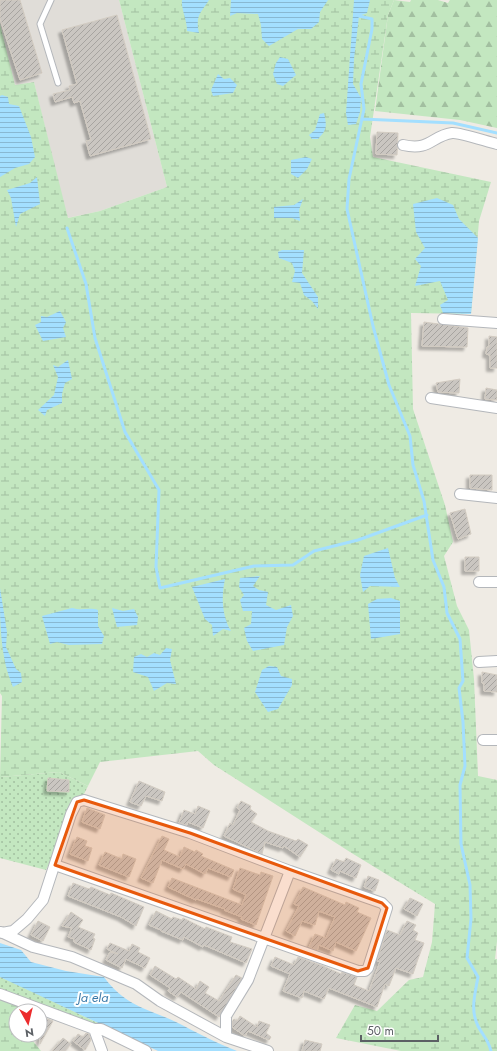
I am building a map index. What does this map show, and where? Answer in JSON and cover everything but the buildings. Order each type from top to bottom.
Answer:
[{"type":"street","points":[[403,145],[413,147],[428,145],[438,138],[453,132],[497,144]]},
{"type":"street","points":[[443,319],[497,323]]},
{"type":"street","points":[[431,398],[497,408]]},
{"type":"street","points":[[460,494],[497,498]]},
{"type":"street","points":[[479,582],[497,582]]},
{"type":"street","points":[[479,662],[497,661]]},
{"type":"street","points":[[483,740],[497,740]]},
{"type":"street","points":[[1,932],[13,931],[43,900],[55,865],[77,802],[84,800],[190,833],[290,871],[382,903],[387,908],[368,968],[365,971],[358,971],[55,865]]},
{"type":"street","points":[[226,1037],[226,1016],[248,980],[290,871]]},
{"type":"street","points":[[1,932],[33,947],[72,957],[136,984],[160,1001],[226,1037],[268,1051]]},
{"type":"street","points":[[0,994],[94,1029],[102,1029],[146,1051]]},
{"type":"street","points":[[94,1029],[102,1051]]},
{"type":"lane","points":[[51,0],[40,24],[58,84]]},
{"type":"highlighted area","points":[[84,800],[190,833],[382,903],[387,908],[368,968],[358,971],[55,865],[77,802]]},
{"type":"shaded area","points":[[0,0],[119,0],[167,187],[100,211],[67,218],[34,82],[15,85],[0,24]]},
{"type":"green space","points":[[119,0],[394,0],[388,15],[370,137],[373,157],[491,182],[479,221],[471,314],[411,313],[413,409],[445,505],[453,542],[444,556],[457,606],[469,630],[474,679],[478,776],[497,780],[497,941],[495,959],[497,959],[497,1051],[401,1051],[336,1038],[355,1005],[377,1011],[409,980],[423,977],[432,942],[435,904],[350,852],[214,765],[198,751],[100,762],[88,786],[59,772],[0,777],[2,696],[0,693],[0,24],[15,85],[34,82],[68,218],[100,211],[167,187]]},
{"type":"green space","points":[[394,0],[410,2],[411,0],[438,0],[448,3],[450,0],[497,0],[497,128],[460,120],[375,111],[388,15]]},
{"type":"green space","points":[[59,772],[88,786],[46,870],[0,858],[0,777]]},
{"type":"green space","points":[[0,977],[98,1023],[91,1024],[48,1008],[48,1003],[35,1003],[0,990]]},
{"type":"green space","points":[[0,998],[13,1003],[8,1003],[8,1043],[34,1043],[41,1051],[0,1051]]},
{"type":"water","points":[[182,0],[209,0],[198,18],[199,33],[187,31]]},
{"type":"water","points":[[231,0],[328,0],[320,12],[319,22],[311,29],[298,29],[269,46],[262,39],[261,25],[258,14],[237,13],[230,16]]},
{"type":"water","points":[[354,0],[370,0],[367,13],[359,16],[354,59],[353,84],[361,98],[360,112],[356,124],[348,125],[346,113]]},
{"type":"water","points":[[280,57],[288,59],[296,75],[283,86],[277,84],[273,74],[276,63]]},
{"type":"water","points":[[218,74],[224,79],[230,78],[237,85],[233,93],[213,96],[211,90]]},
{"type":"water","points":[[2,95],[8,97],[9,104],[19,106],[31,137],[35,157],[29,164],[15,168],[0,177],[0,96]]},
{"type":"water","points":[[324,113],[326,121],[325,130],[318,139],[312,139],[309,135],[315,130],[320,114]]},
{"type":"water","points":[[306,157],[312,159],[307,169],[298,178],[291,174],[291,160]]},
{"type":"water","points":[[37,177],[40,204],[20,214],[16,227],[11,198],[7,190],[30,183]]},
{"type":"water","points":[[437,198],[453,205],[459,219],[478,238],[471,314],[443,313],[440,305],[448,300],[440,281],[415,286],[421,266],[415,259],[425,248],[416,232],[413,204]]},
{"type":"water","points":[[303,199],[299,210],[300,221],[292,218],[274,218],[274,207],[294,205]]},
{"type":"water","points":[[282,250],[304,250],[302,273],[318,297],[318,309],[312,301],[304,295],[300,283],[292,282],[295,271],[292,263],[279,258],[278,252]]},
{"type":"water","points":[[60,311],[66,322],[63,328],[66,337],[43,341],[35,325],[41,322],[41,316],[47,317]]},
{"type":"water","points":[[68,360],[72,379],[65,383],[62,394],[62,403],[47,410],[45,416],[38,410],[54,395],[58,377],[53,365],[58,367]]},
{"type":"water","points":[[388,548],[395,578],[400,587],[370,586],[363,592],[360,575],[364,556]]},
{"type":"water","points":[[260,576],[253,586],[259,590],[268,592],[266,605],[276,610],[291,605],[293,616],[287,627],[284,645],[253,651],[247,641],[244,628],[251,624],[252,611],[243,611],[240,600],[244,595],[239,587],[240,578]]},
{"type":"water","points":[[225,579],[223,606],[231,631],[223,629],[213,636],[212,625],[205,619],[192,587]]},
{"type":"water","points":[[0,588],[7,632],[6,647],[16,669],[21,673],[22,682],[13,687],[5,664],[3,651]]},
{"type":"water","points":[[391,598],[400,601],[400,634],[371,639],[368,604],[377,599]]},
{"type":"water","points":[[72,608],[98,610],[98,626],[104,636],[102,644],[69,645],[57,642],[50,644],[42,616]]},
{"type":"water","points":[[112,608],[123,611],[134,609],[138,617],[137,625],[117,627]]},
{"type":"water","points":[[166,648],[172,649],[170,660],[176,684],[167,683],[154,691],[148,677],[133,672],[134,657],[141,654],[147,657],[154,653],[160,655]]},
{"type":"water","points":[[269,666],[277,667],[281,676],[292,679],[292,685],[278,709],[268,712],[255,692],[262,670]]},
{"type":"water","name":"Ja ela","points":[[0,943],[21,950],[31,962],[66,971],[104,977],[112,987],[128,1000],[237,1051],[158,1051],[0,977]]},
{"type":"waterway","points":[[359,16],[372,19],[372,29],[361,84],[364,109],[349,179],[347,209],[373,326],[389,385],[410,436],[413,465],[424,501],[433,560],[444,587],[447,613],[460,639],[463,681],[459,688],[463,722],[465,766],[460,785],[461,844],[470,885],[471,919],[467,958],[478,977],[474,1002],[474,1014],[491,1051]]},
{"type":"waterway","points":[[362,119],[453,123],[497,133]]},
{"type":"waterway","points":[[67,228],[86,284],[95,338],[125,432],[159,490],[156,567],[160,588],[254,566],[293,565],[314,551],[358,540],[427,515]]}]
